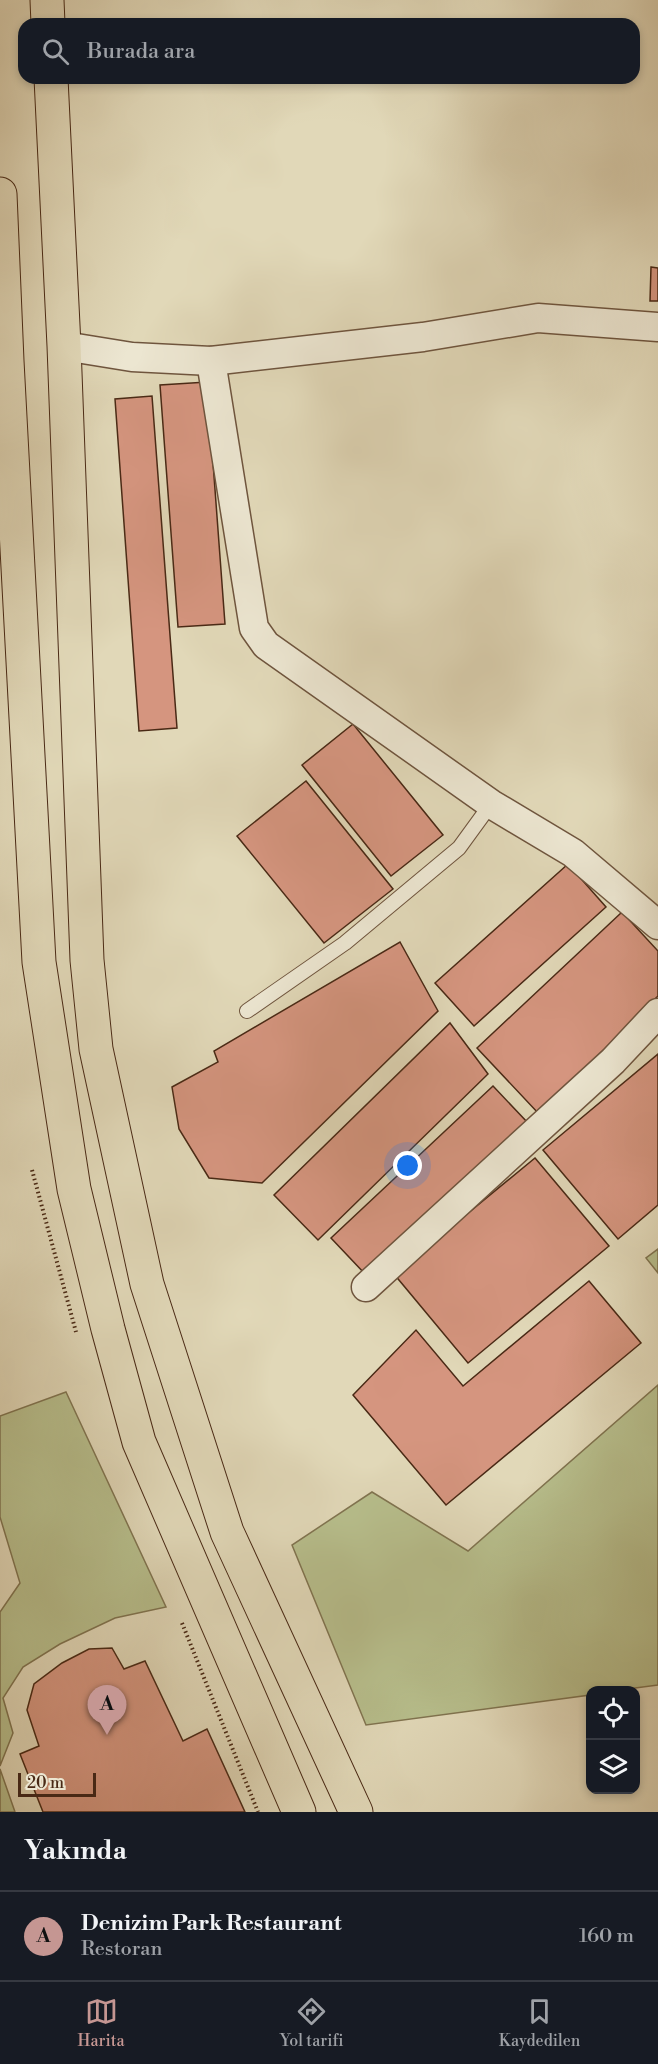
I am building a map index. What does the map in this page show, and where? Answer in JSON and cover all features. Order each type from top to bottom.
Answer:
[{"type":"main road","points":[[47,0],[48,18]]},
{"type":"main road","points":[[51,84],[64,346],[87,960],[96,1049],[147,1284],[227,1533],[356,1812]]},
{"type":"main road","points":[[0,194],[4,362],[39,962],[74,1190],[139,1442],[299,1812]]},
{"type":"street","points":[[64,346],[132,357],[211,361],[423,337],[538,318],[658,327]]},
{"type":"street","points":[[211,361],[254,628],[266,645],[491,804],[573,853],[658,925]]},
{"type":"street","points":[[366,1287],[613,1061],[658,1013]]},
{"type":"lane","points":[[247,1011],[345,943],[459,848],[491,804]]},
{"type":"green space","points":[[658,1249],[658,1273],[646,1258]]},
{"type":"green space","points":[[658,1385],[658,1685],[640,1687],[586,1686],[586,1696],[366,1725],[292,1545],[372,1492],[468,1551]]},
{"type":"green space","points":[[66,1392],[166,1607],[115,1618],[60,1644],[23,1667],[3,1698],[13,1733],[0,1766],[0,1612],[20,1583],[0,1517],[0,1416]]},
{"type":"green space","points":[[0,1769],[15,1812],[0,1812]]},
{"type":"building","points":[[651,267],[658,268],[658,301],[650,301]]},
{"type":"building","points":[[207,382],[225,624],[178,627],[160,385]]},
{"type":"building","points":[[152,396],[177,728],[139,731],[115,399]]},
{"type":"building","points":[[353,724],[443,835],[391,876],[302,765]]},
{"type":"building","points":[[306,781],[393,889],[324,943],[237,836]]},
{"type":"building","points":[[568,864],[606,907],[474,1026],[435,983]]},
{"type":"building","points":[[622,912],[658,951],[658,996],[539,1114],[477,1048]]},
{"type":"building","points":[[400,942],[438,1011],[262,1183],[209,1178],[179,1129],[172,1087],[218,1062],[214,1051]]},
{"type":"building","points":[[450,1023],[488,1074],[318,1240],[274,1195]]},
{"type":"building","points":[[658,1054],[658,1205],[618,1239],[543,1150]]},
{"type":"building","points":[[493,1086],[528,1123],[366,1275],[331,1238]]},
{"type":"building","points":[[535,1158],[609,1246],[468,1363],[394,1274]]},
{"type":"building","points":[[589,1281],[641,1343],[446,1505],[353,1395],[416,1330],[463,1386]]},
{"type":"building","points":[[112,1648],[124,1669],[145,1661],[183,1741],[207,1729],[245,1812],[43,1812],[20,1754],[39,1746],[27,1710],[34,1684],[62,1663],[89,1649]]},
{"type":"place","name":"Denizim Park Restaurant","points":[[107,1735]]}]
